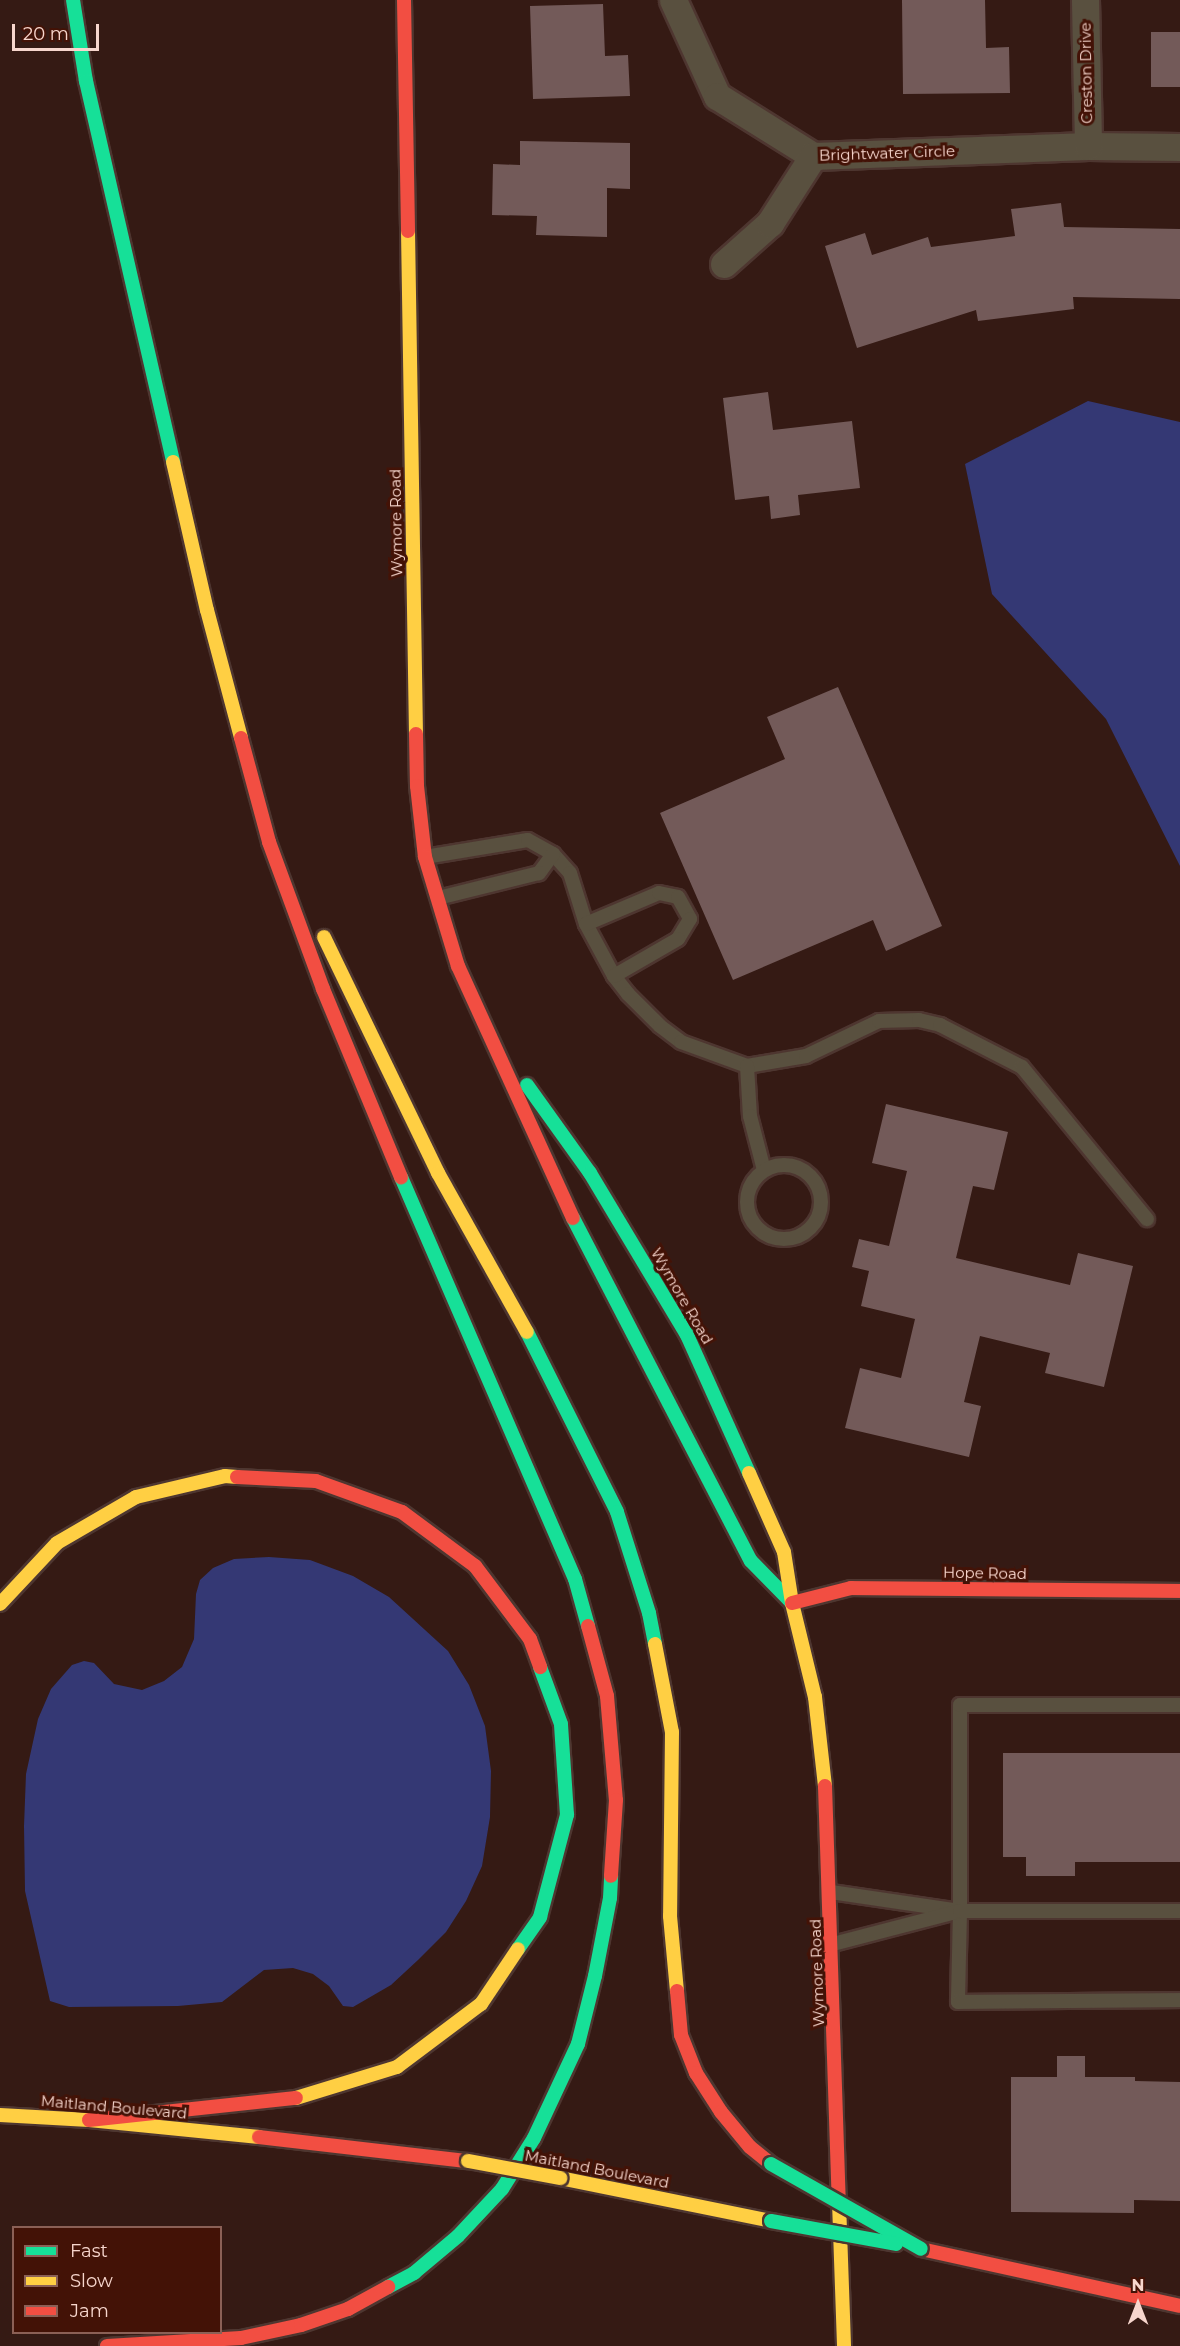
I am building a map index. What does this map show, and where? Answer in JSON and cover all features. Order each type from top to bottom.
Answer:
[{"type":"main road","points":[[73,0],[86,81],[207,610],[236,726],[269,842],[323,989],[387,1144],[575,1579],[607,1696],[616,1800],[610,1898],[596,1976],[578,2044],[534,2138],[502,2189],[458,2236],[414,2273],[348,2309],[301,2325],[241,2338],[106,2346]]},
{"type":"main road","name":"Wymore Road","points":[[404,0],[417,786],[425,857],[458,966],[558,1190],[751,1561],[792,1603]]},
{"type":"main road","points":[[236,726],[282,835]]},
{"type":"main road","points":[[318,922],[438,1173],[529,1335],[617,1512],[649,1613],[672,1732],[670,1916],[681,2035],[696,2073],[721,2112],[750,2147],[771,2164],[921,2249]]},
{"type":"main road","name":"Wymore Road","points":[[489,1033],[590,1173],[687,1335],[784,1552],[792,1603],[815,1697],[826,1793],[833,1944],[844,2346]]},
{"type":"main road","points":[[0,1604],[57,1543],[136,1497],[225,1476],[316,1481],[402,1512],[475,1566],[530,1639],[561,1724],[567,1815],[540,1917],[481,2004],[397,2067],[296,2098],[89,2120]]},
{"type":"main road","name":"Hope Road","points":[[792,1603],[850,1588],[1180,1591]]},
{"type":"main road","name":"Maitland Boulevard","points":[[0,2115],[89,2120],[468,2161],[921,2249],[1180,2306]]},
{"type":"street","name":"Brightwater Circle","points":[[673,0],[717,96],[813,156],[1088,146],[1180,147]]},
{"type":"street","name":"Creston Drive","points":[[1085,0],[1088,146]]},
{"type":"street","points":[[724,264],[770,223],[813,156]]},
{"type":"lane","points":[[425,857],[528,840],[553,854],[570,873],[586,924],[614,976],[628,994],[660,1026],[681,1042],[747,1066],[806,1056],[879,1021],[919,1020],[940,1025],[1022,1067],[1147,1219]]},
{"type":"lane","points":[[436,899],[539,873],[553,854]]},
{"type":"lane","points":[[586,924],[658,893],[678,897],[690,919],[678,939],[614,976]]},
{"type":"lane","points":[[747,1066],[750,1116],[764,1170]]},
{"type":"lane","points":[[777,1165],[792,1165],[805,1171],[816,1182],[821,1196],[820,1210],[814,1224],[804,1234],[790,1239],[775,1239],[762,1232],[751,1222],[746,1208],[747,1193],[753,1180],[764,1170],[777,1165]]},
{"type":"lane","points":[[1180,1705],[960,1705],[958,2002],[1180,2000]]},
{"type":"lane","points":[[831,1892],[960,1911],[1180,1911]]},
{"type":"lane","points":[[833,1944],[960,1911]]},
{"type":"shaded area","points":[[1088,401],[1180,422],[1180,866],[1106,719],[992,594],[965,464]]},
{"type":"shaded area","points":[[269,1557],[310,1560],[353,1576],[389,1597],[448,1651],[469,1685],[485,1726],[491,1771],[490,1817],[482,1866],[466,1901],[446,1932],[418,1960],[391,1985],[353,2007],[343,2006],[329,1986],[313,1974],[293,1968],[264,1970],[222,2002],[178,2006],[69,2007],[50,2001],[25,1891],[24,1826],[26,1774],[38,1719],[51,1689],[72,1665],[84,1661],[94,1663],[114,1684],[142,1690],[164,1681],[182,1667],[194,1639],[196,1594],[200,1580],[213,1568],[234,1559]]},
{"type":"building","points":[[902,0],[985,0],[986,48],[1009,47],[1010,93],[903,94]]},
{"type":"building","points":[[603,4],[605,56],[628,55],[630,96],[533,99],[530,6]]},
{"type":"building","points":[[1151,32],[1180,32],[1180,87],[1151,87]]},
{"type":"building","points":[[520,141],[630,143],[630,189],[607,188],[607,237],[536,235],[537,216],[492,215],[493,164],[520,165]]},
{"type":"building","points":[[1061,203],[1064,227],[1180,229],[1180,299],[1073,297],[1074,309],[978,321],[976,310],[857,348],[825,246],[865,233],[872,255],[928,237],[931,247],[1015,236],[1011,209]]},
{"type":"building","points":[[768,392],[773,430],[852,421],[860,488],[798,495],[800,515],[771,519],[769,496],[735,500],[723,398]]},
{"type":"building","points":[[838,687],[942,926],[886,951],[873,920],[733,980],[660,813],[785,759],[767,717]]},
{"type":"building","points":[[886,1104],[1008,1132],[994,1190],[973,1186],[956,1258],[1070,1285],[1078,1253],[1133,1266],[1104,1387],[1045,1373],[1050,1353],[980,1336],[964,1402],[981,1406],[969,1457],[845,1428],[860,1368],[901,1378],[915,1319],[861,1306],[869,1271],[852,1267],[859,1239],[889,1246],[907,1171],[872,1163]]},
{"type":"building","points":[[1003,1753],[1180,1753],[1180,1862],[1075,1862],[1075,1876],[1026,1876],[1026,1857],[1003,1857]]},
{"type":"building","points":[[1057,2056],[1085,2056],[1085,2077],[1135,2077],[1135,2081],[1180,2082],[1180,2201],[1134,2200],[1134,2213],[1011,2212],[1011,2077],[1057,2077]]},
{"type":"traffic: fast","points":[[73,0],[86,81],[173,462]]},
{"type":"traffic: fast","points":[[527,1085],[590,1173],[687,1335],[749,1473]]},
{"type":"traffic: fast","points":[[401,1177],[575,1579],[588,1626]]},
{"type":"traffic: fast","points":[[573,1218],[751,1561],[792,1603]]},
{"type":"traffic: fast","points":[[527,1332],[617,1512],[649,1613],[655,1644]]},
{"type":"traffic: fast","points":[[518,1949],[540,1917],[567,1815],[561,1724],[540,1667]]},
{"type":"traffic: fast","points":[[388,2287],[414,2273],[458,2236],[502,2189],[534,2138],[578,2044],[595,1976],[610,1898],[611,1876]]},
{"type":"traffic: fast","points":[[771,2164],[921,2249]]},
{"type":"traffic: fast","points":[[771,2221],[896,2244]]},
{"type":"traffic: slow","points":[[408,231],[416,734]]},
{"type":"traffic: slow","points":[[173,462],[207,610],[241,738]]},
{"type":"traffic: slow","points":[[324,937],[438,1173],[527,1332]]},
{"type":"traffic: slow","points":[[749,1473],[784,1552],[792,1603],[815,1697],[825,1786]]},
{"type":"traffic: slow","points":[[0,1604],[57,1543],[136,1497],[225,1476],[237,1477]]},
{"type":"traffic: slow","points":[[655,1644],[672,1732],[670,1916],[677,1991]]},
{"type":"traffic: slow","points":[[296,2098],[397,2067],[481,2004],[518,1949]]},
{"type":"traffic: slow","points":[[0,2115],[89,2120],[259,2137]]},
{"type":"traffic: slow","points":[[468,2161],[560,2178]]},
{"type":"traffic: slow","points":[[560,2178],[771,2221]]},
{"type":"traffic: slow","points":[[839,2202],[844,2346]]},
{"type":"traffic: jam","points":[[404,0],[408,231]]},
{"type":"traffic: jam","points":[[416,734],[417,786],[425,857],[458,966],[573,1218]]},
{"type":"traffic: jam","points":[[241,738],[269,842],[323,989],[401,1177]]},
{"type":"traffic: jam","points":[[237,1477],[316,1481],[402,1512],[475,1566],[530,1639],[540,1667]]},
{"type":"traffic: jam","points":[[792,1603],[851,1588],[1180,1591]]},
{"type":"traffic: jam","points":[[588,1626],[607,1696],[616,1800],[611,1876]]},
{"type":"traffic: jam","points":[[825,1786],[839,2202]]},
{"type":"traffic: jam","points":[[677,1991],[681,2035],[696,2073],[721,2112],[750,2147],[771,2164]]},
{"type":"traffic: jam","points":[[89,2120],[296,2098]]},
{"type":"traffic: jam","points":[[259,2137],[468,2161]]},
{"type":"traffic: jam","points":[[921,2249],[1180,2306]]},
{"type":"traffic: jam","points":[[107,2346],[241,2338],[301,2325],[348,2309],[388,2287]]}]
